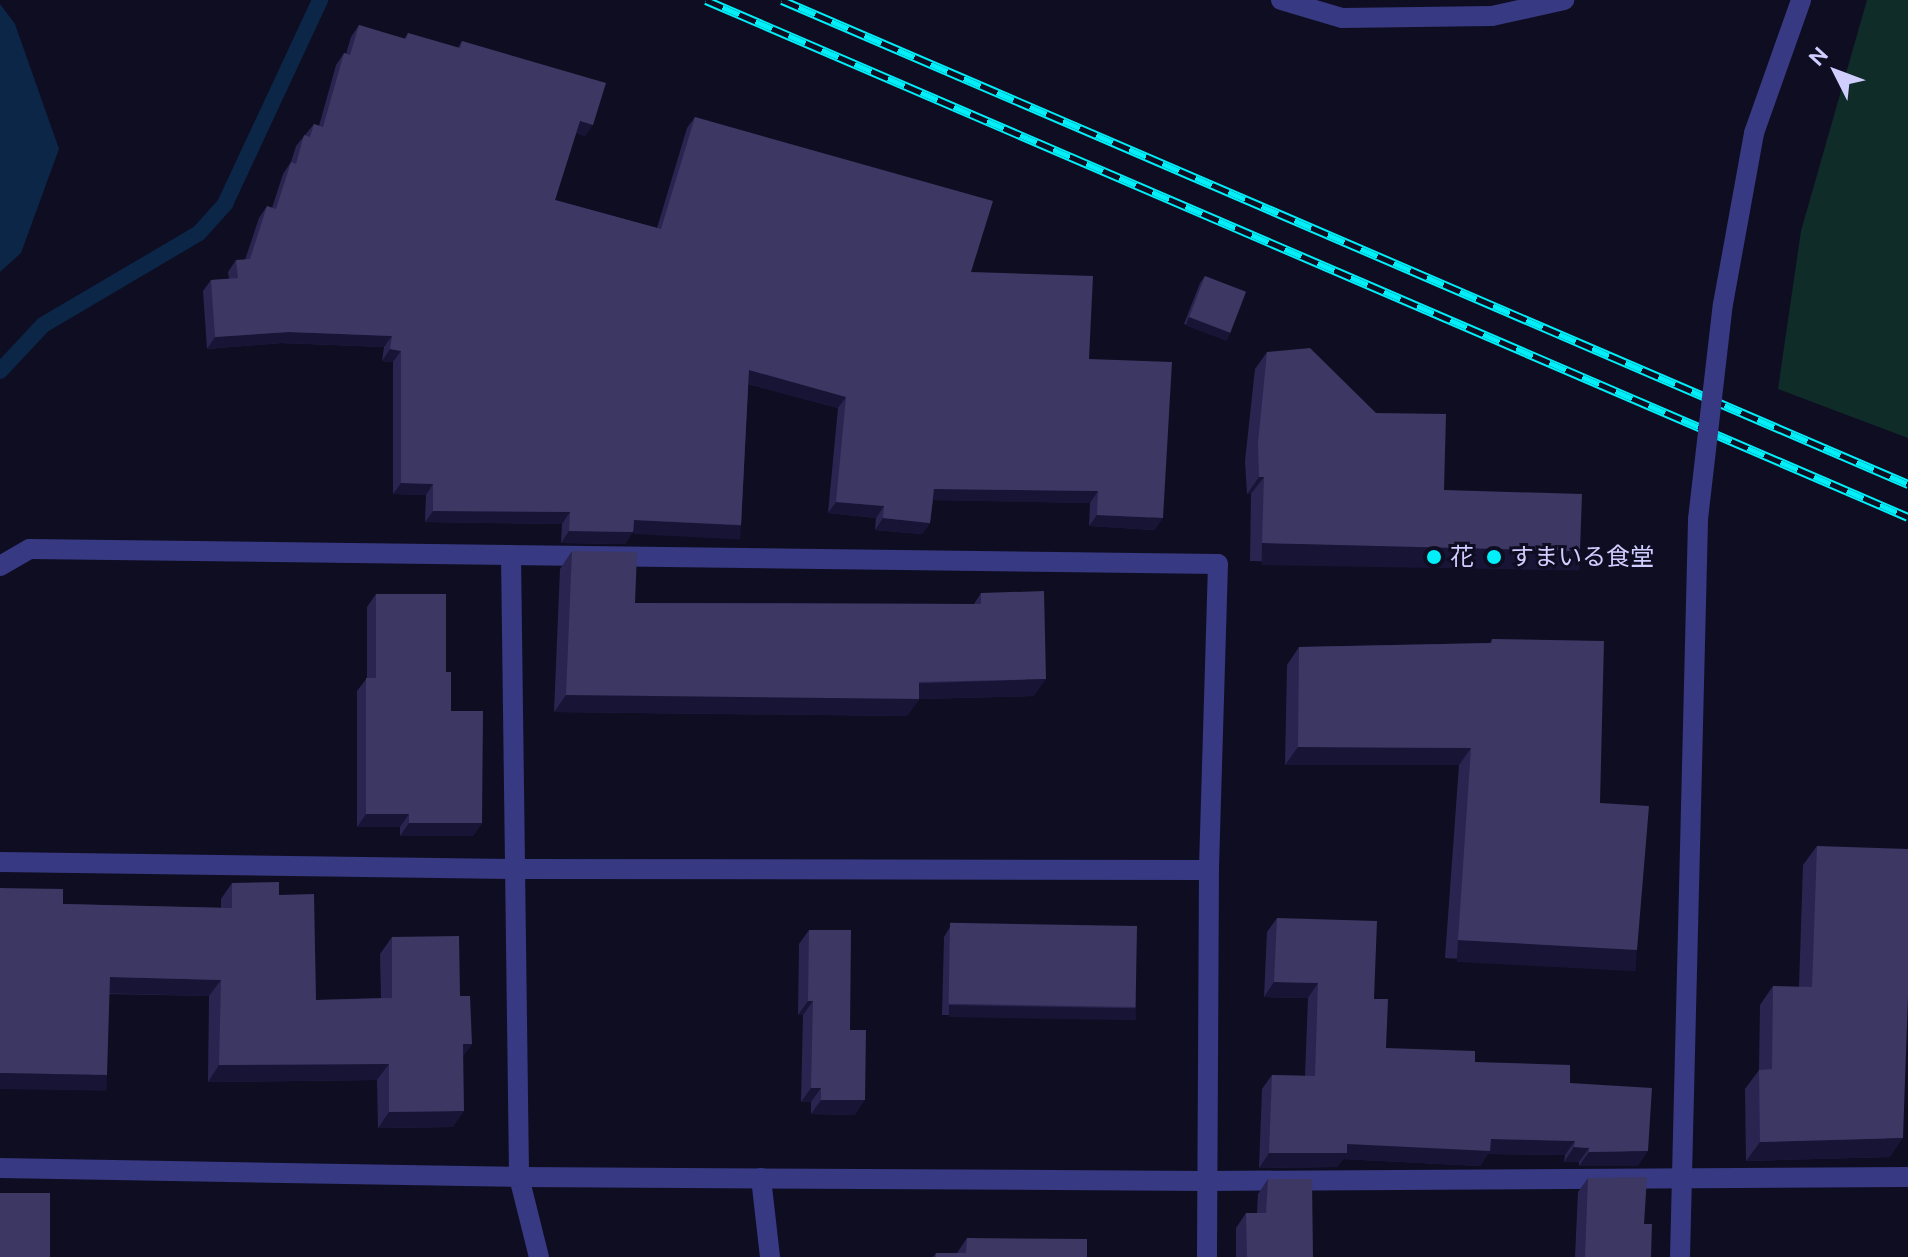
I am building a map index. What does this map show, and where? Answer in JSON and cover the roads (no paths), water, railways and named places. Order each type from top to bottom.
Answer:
[{"type":"street","points":[[1281,0],[1342,18],[1492,16],[1564,0]]},
{"type":"street","points":[[1680,1257],[1698,519],[1723,304],[1754,133],[1801,0]]},
{"type":"street","points":[[0,566],[30,549],[1218,564],[1209,870],[1207,1257]]},
{"type":"street","points":[[511,555],[519,1177],[539,1257]]},
{"type":"street","points":[[0,862],[517,869],[1209,870]]},
{"type":"street","points":[[0,1168],[519,1177],[1206,1181],[1908,1177]]},
{"type":"street","points":[[761,1178],[770,1257]]},
{"type":"water","points":[[0,4],[15,24],[59,149],[21,253],[0,272]]},
{"type":"waterway","points":[[0,371],[43,325],[199,233],[225,204],[320,0]]},
{"type":"railway","points":[[706,0],[1908,517]]},
{"type":"railway","points":[[782,0],[1908,484]]},
{"type":"place","name":"花","points":[[1434,557]]},
{"type":"place","name":"すまいる食堂","points":[[1494,557]]}]
